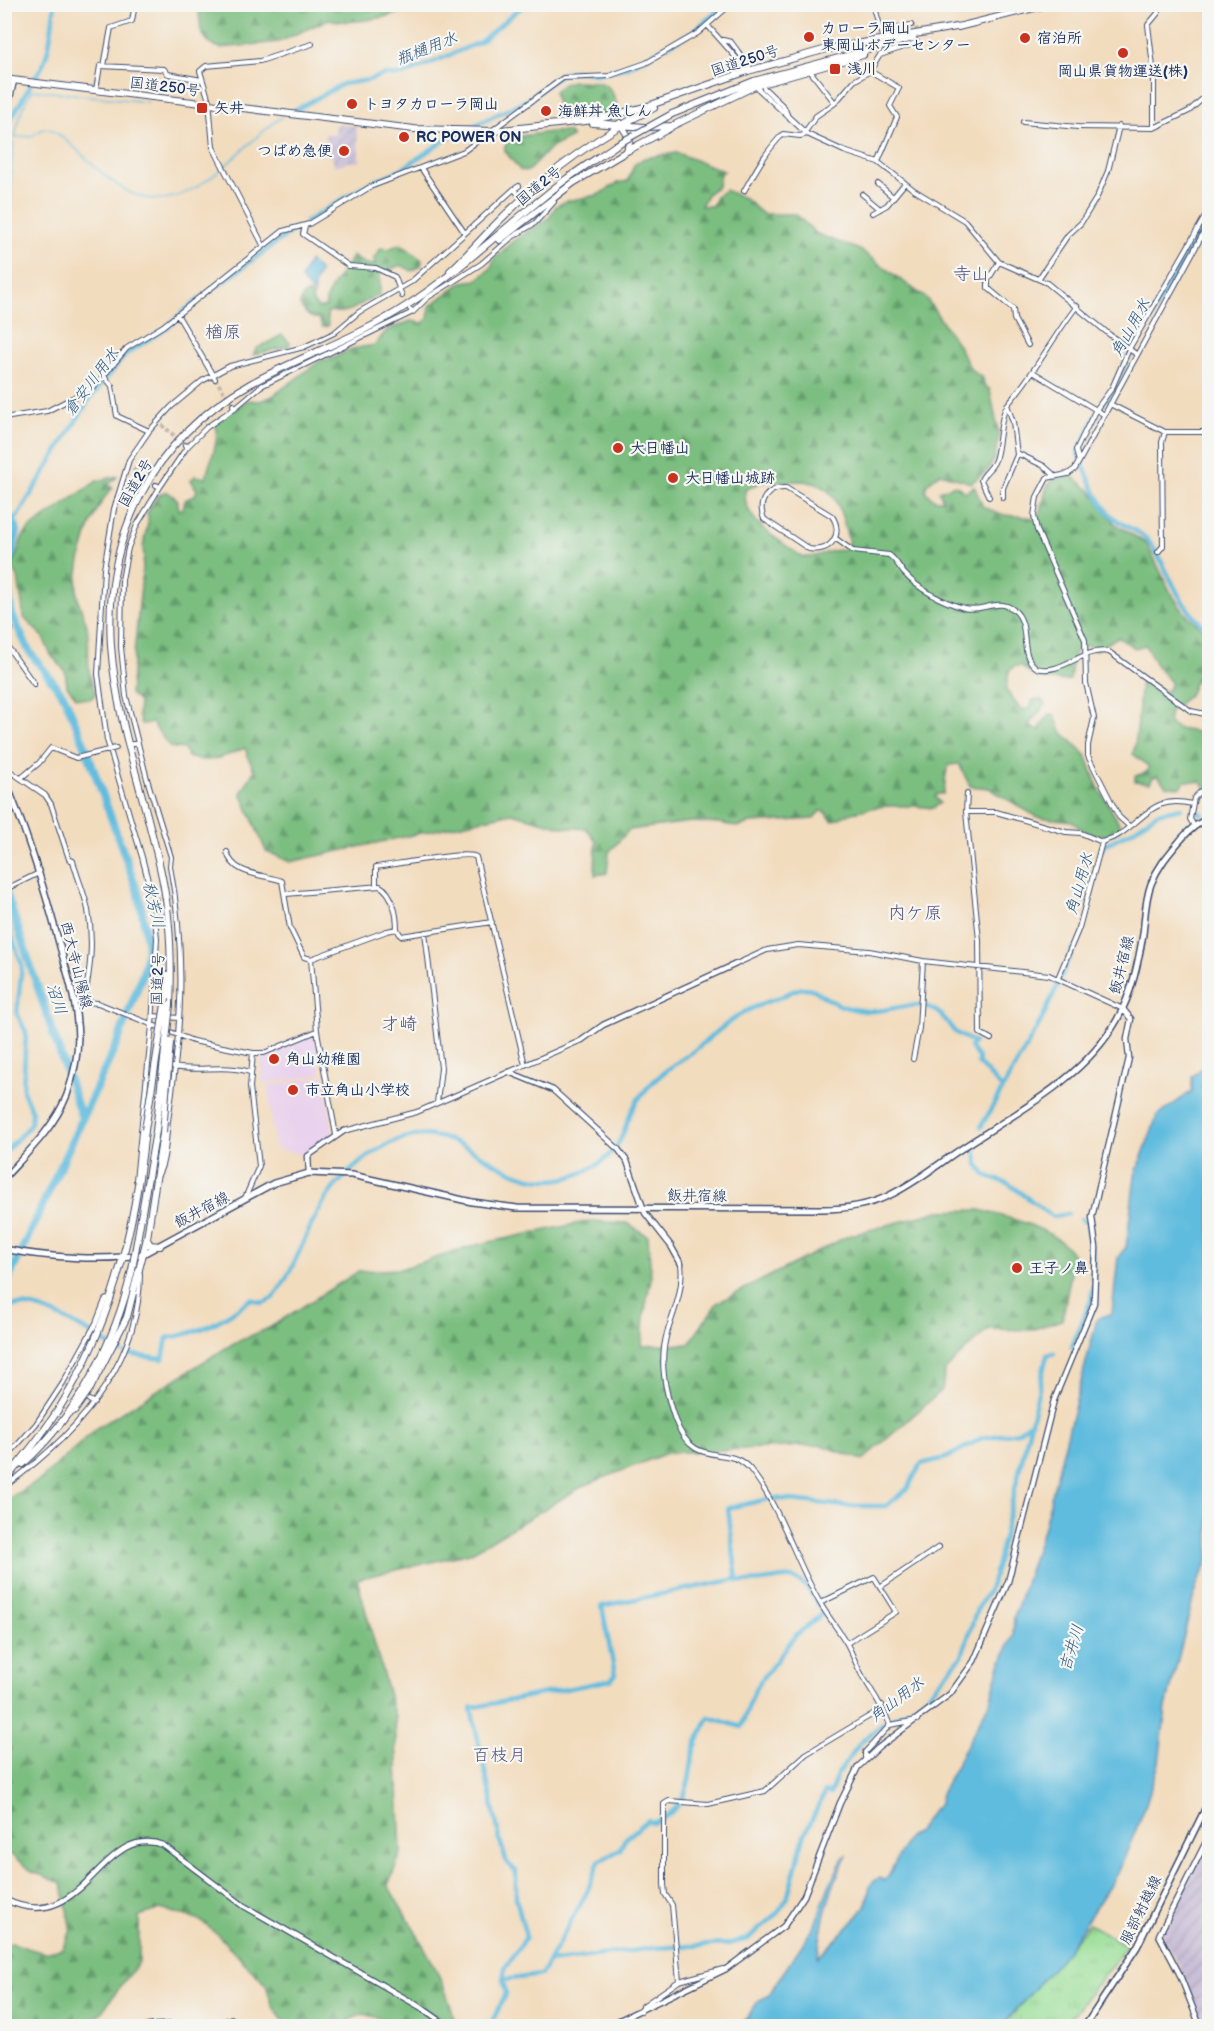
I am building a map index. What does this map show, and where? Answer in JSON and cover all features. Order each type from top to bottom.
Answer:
[{"type":"highway","name":"国道2号","points":[[114,1339],[132,1270],[156,1131],[169,1001],[168,957],[172,948],[162,876],[124,734],[114,669],[111,596],[118,549],[126,525],[148,481],[160,463],[175,444],[207,413],[250,384],[369,328],[430,290],[565,180],[616,146],[672,114],[754,81],[1050,4]]},
{"type":"highway","name":"国道250号","points":[[593,121],[673,98],[749,69],[826,49],[962,26]]},
{"type":"highway","name":"国道250号","points":[[4,79],[403,128],[493,131],[613,119],[622,124],[658,128],[672,126],[755,86],[877,54],[886,48],[923,36]]},
{"type":"highway","points":[[573,156],[622,124],[673,98]]},
{"type":"highway","points":[[644,112],[644,121],[658,128]]},
{"type":"highway","points":[[430,290],[504,215],[600,133],[600,127],[593,121]]},
{"type":"highway","points":[[622,124],[630,139],[627,151]]},
{"type":"highway","points":[[485,247],[493,246],[573,183],[672,126]]},
{"type":"highway","points":[[6,1479],[35,1445],[75,1381],[89,1341],[109,1298],[122,1258],[135,1197],[144,1130],[169,1001]]},
{"type":"highway","points":[[6,1479],[40,1447],[68,1414],[108,1350],[131,1304],[147,1238],[163,1133],[169,1070],[169,1001]]},
{"type":"highway","points":[[147,1238],[150,1245],[160,1246]]},
{"type":"main road","name":"西大寺山陽線","points":[[4,778],[39,873],[74,1001],[78,1049],[67,1094],[44,1135],[4,1178]]},
{"type":"main road","name":"飯井宿線","points":[[4,1249],[122,1258],[142,1254],[274,1183],[309,1173],[352,1175],[494,1206],[839,1209],[856,1207],[889,1196],[1067,1077],[1097,1049],[1123,1009],[1137,968],[1151,884],[1164,858],[1194,826],[1209,818]]},
{"type":"main road","name":"服部射越線","points":[[1085,2026],[1137,1947],[1209,1799]]},
{"type":"street","points":[[104,66],[111,28],[132,21],[135,4]]},
{"type":"street","points":[[4,418],[39,413],[94,387],[106,378],[127,348],[178,316],[287,228],[305,226],[370,187],[464,151],[563,78],[600,77],[622,73],[646,63],[708,26],[719,9],[731,4]]},
{"type":"street","points":[[873,4],[881,33],[889,39]]},
{"type":"street","points":[[1154,128],[1154,75],[1148,25],[1158,13],[1157,4]]},
{"type":"street","points":[[876,40],[881,33],[911,25]]},
{"type":"street","points":[[708,26],[749,69]]},
{"type":"street","points":[[744,191],[761,166],[764,153],[783,134],[800,136],[806,133],[816,116],[835,103],[854,81],[870,71],[877,54],[916,43]]},
{"type":"street","points":[[263,246],[212,143],[209,104],[200,71],[206,66],[260,61],[312,44]]},
{"type":"street","points":[[96,90],[100,66],[164,69],[168,74],[202,80]]},
{"type":"street","points":[[810,70],[835,103]]},
{"type":"street","points":[[870,71],[899,88],[890,104],[897,117],[878,162]]},
{"type":"street","points":[[4,124],[14,81]]},
{"type":"street","points":[[755,86],[806,133],[844,151],[878,162],[905,183],[972,226],[990,253],[999,262],[1039,278],[1132,351]]},
{"type":"street","points":[[764,88],[784,107],[787,115]]},
{"type":"street","points":[[1023,122],[1066,126],[1154,128],[1189,111],[1209,92]]},
{"type":"street","points":[[1039,278],[1068,235],[1081,223],[1097,197],[1108,171],[1119,126]]},
{"type":"street","points":[[421,168],[464,232]]},
{"type":"street","points":[[873,213],[880,209],[905,183]]},
{"type":"street","points":[[878,184],[893,196]]},
{"type":"street","points":[[152,1200],[135,1197],[153,1016],[157,938],[154,900],[109,749],[98,685],[102,644],[101,607],[114,509],[128,466],[149,431],[160,423],[185,394],[214,376],[246,361],[312,344],[399,290],[519,186]]},
{"type":"street","points":[[514,189],[519,195]]},
{"type":"street","points":[[862,194],[880,209]]},
{"type":"street","points":[[155,1176],[160,1173],[169,1114],[178,1035],[182,955],[173,896],[171,857],[138,744],[122,677],[122,580],[131,536],[158,486],[186,446],[207,427],[261,386],[411,310],[481,264],[511,238],[539,219],[554,202]]},
{"type":"street","points":[[1080,460],[1076,450],[1099,412],[1209,208]]},
{"type":"street","points":[[536,215],[539,219]]},
{"type":"street","points":[[1129,826],[1119,817],[1088,756],[1094,718],[1086,683],[1087,654],[1082,629],[1035,523],[1037,497],[1047,477],[1072,472],[1080,460],[1099,412],[1110,404],[1132,351],[1148,331],[1209,220]]},
{"type":"street","points":[[305,226],[302,232],[322,249],[351,267],[371,267],[390,274],[394,277],[402,296]]},
{"type":"street","points":[[999,262],[988,280],[988,288],[1013,309],[1014,319],[1028,345]]},
{"type":"street","points":[[989,496],[981,480],[995,461],[1002,430],[1001,416],[1077,306]]},
{"type":"street","points":[[178,316],[214,376]]},
{"type":"street","points":[[1033,372],[1099,412]]},
{"type":"street","points":[[106,378],[117,416],[149,431]]},
{"type":"street","points":[[1110,404],[1165,432],[1209,432]]},
{"type":"street","points":[[1003,498],[1003,488],[1017,453],[1013,422],[1007,408]]},
{"type":"street","points":[[1158,552],[1163,546],[1162,456],[1165,432]]},
{"type":"street","points":[[1017,453],[1044,466],[1053,474]]},
{"type":"street","points":[[128,466],[133,469]]},
{"type":"street","points":[[779,488],[792,490],[831,516],[837,528],[835,538],[823,549],[816,551],[803,546],[764,519],[763,499],[779,488]]},
{"type":"street","points":[[835,538],[853,551],[890,555],[916,584],[963,608],[979,609],[997,604],[1010,607],[1022,622],[1028,658],[1037,668],[1050,670],[1087,654],[1109,652],[1191,711],[1209,715]]},
{"type":"street","points":[[11,629],[5,648],[10,650],[34,684]]},
{"type":"street","points":[[132,744],[138,744]]},
{"type":"street","points":[[21,778],[39,763],[51,748],[66,756],[84,758],[116,748]]},
{"type":"street","points":[[4,767],[40,790],[51,804],[88,906],[92,954],[84,1002]]},
{"type":"street","points":[[1194,826],[1190,819],[1192,804],[1201,791],[1209,792]]},
{"type":"street","points":[[967,794],[966,812],[980,940],[980,1033],[991,1038]]},
{"type":"street","points":[[966,812],[996,812],[1066,832],[1081,832],[1102,842],[1117,836],[1158,805],[1179,801],[1192,804]]},
{"type":"street","points":[[1058,978],[1079,928],[1102,842]]},
{"type":"street","points":[[227,852],[229,861],[238,867],[282,881],[290,928],[304,957],[311,959],[354,945],[379,933],[397,929]]},
{"type":"street","points":[[376,886],[376,867],[434,860],[453,854],[474,854],[525,1065]]},
{"type":"street","points":[[4,890],[39,873]]},
{"type":"street","points":[[286,894],[376,886],[384,888],[395,910],[397,929],[401,936],[492,922]]},
{"type":"street","points":[[425,933],[441,1068],[436,1103]]},
{"type":"street","points":[[309,1173],[308,1155],[344,1131],[398,1118],[509,1072],[582,1040],[603,1024],[767,950],[803,945],[869,951],[923,961],[1040,973],[1058,978],[1123,1009],[1131,1019],[1127,1039],[1129,1058],[1092,1217],[1096,1248],[1094,1303],[1054,1400],[1015,1562],[983,1643],[950,1694],[865,1758],[846,1788],[808,1888],[795,1911],[770,1939],[726,1968],[608,2026]]},
{"type":"street","points":[[311,959],[317,1031],[336,1135]]},
{"type":"street","points":[[913,1059],[923,961]]},
{"type":"street","points":[[74,1001],[98,1003],[193,1041],[254,1053],[264,1053],[317,1031]]},
{"type":"street","points":[[153,1016],[179,1018]]},
{"type":"street","points":[[244,1201],[259,1167],[250,1072],[254,1053]]},
{"type":"street","points":[[149,1064],[205,1070],[239,1068],[250,1072]]},
{"type":"street","points":[[509,1072],[553,1090],[609,1140],[627,1161],[643,1207],[681,1264],[683,1278],[667,1331],[663,1363],[668,1397],[680,1431],[691,1447],[740,1461],[752,1472],[768,1497],[820,1603],[847,1643],[864,1678],[882,1705],[890,1725]]},
{"type":"street","points":[[144,1111],[169,1114]]},
{"type":"street","points":[[4,1487],[66,1437],[94,1403],[127,1346],[140,1284],[140,1263]]},
{"type":"street","points":[[4,1460],[36,1424],[65,1384],[89,1341]]},
{"type":"street","points":[[89,1400],[94,1403]]},
{"type":"street","points":[[880,1587],[939,1547]]},
{"type":"street","points":[[820,1603],[874,1577],[896,1612],[847,1643]]},
{"type":"street","points":[[679,1981],[672,1905],[665,1894],[664,1884],[664,1804],[669,1801],[708,1804],[765,1791],[806,1754],[873,1714],[882,1705]]},
{"type":"street","points":[[865,1758],[865,1752],[890,1725],[918,1720]]},
{"type":"street","points":[[1200,2026],[1179,1973],[1159,1935],[1209,1834]]},
{"type":"street","points":[[4,1899],[31,1907],[48,1907],[62,1902],[79,1891],[128,1844],[136,1841],[153,1842],[163,1845],[258,1915],[422,2008],[448,2026]]},
{"type":"street","points":[[640,2011],[643,2006],[679,1981],[726,1968]]},
{"type":"street","points":[[147,2026],[167,2022],[194,2026],[220,2025],[231,2018],[242,2026]]},
{"type":"shaded area","name":"つばめ急便","points":[[336,124],[356,126],[360,162],[348,162],[335,166],[324,134],[335,135]]},
{"type":"shaded area","points":[[316,1035],[321,1074],[263,1084],[261,1055]]},
{"type":"shaded area","points":[[325,1076],[333,1134],[303,1155],[275,1148],[268,1086]]},
{"type":"shaded area","points":[[1209,1840],[1209,2026],[1204,2026],[1179,1965],[1162,1938],[1162,1931]]},
{"type":"green space","points":[[208,4],[418,5],[398,13],[362,21],[329,19],[279,42],[221,48],[210,44],[201,32],[199,12]]},
{"type":"green space","points":[[573,81],[603,84],[611,91],[618,108],[609,113],[567,118],[558,110],[554,91],[565,83]]},
{"type":"green space","points":[[568,132],[572,137],[550,148],[528,171],[520,170],[505,151],[505,146],[513,137]]},
{"type":"green space","points":[[677,153],[724,171],[720,173],[718,186],[708,193],[701,206],[712,206],[716,197],[725,190],[744,198],[763,214],[795,214],[817,234],[860,250],[926,298],[956,342],[972,371],[983,378],[984,385],[990,390],[999,435],[994,460],[987,471],[971,483],[940,473],[926,485],[926,492],[935,500],[943,500],[939,491],[955,485],[966,492],[974,486],[983,507],[1004,515],[1038,518],[1049,484],[1061,477],[1072,476],[1092,492],[1115,524],[1147,544],[1171,593],[1183,611],[1209,635],[1209,666],[1202,666],[1189,695],[1170,711],[1168,723],[1179,729],[1202,733],[1209,719],[1209,790],[1201,782],[1185,781],[1181,787],[1166,786],[1158,776],[1153,777],[1150,783],[1135,781],[1135,776],[1147,772],[1149,767],[1133,754],[1141,681],[1148,682],[1163,691],[1168,690],[1171,682],[1158,668],[1145,645],[1135,648],[1118,637],[1095,651],[1090,646],[1079,647],[1073,656],[1070,680],[1044,679],[1032,674],[1022,666],[1015,666],[1009,671],[1006,690],[1021,710],[1030,709],[1033,700],[1040,699],[1046,704],[1030,723],[1032,728],[1040,730],[1041,725],[1050,714],[1055,715],[1060,730],[1086,755],[1098,787],[1120,825],[1119,830],[1107,835],[1088,832],[1072,821],[1037,817],[989,788],[970,786],[959,764],[949,765],[943,794],[937,794],[935,797],[940,803],[933,808],[907,806],[870,808],[833,821],[825,812],[820,811],[813,819],[751,823],[737,827],[720,823],[691,822],[629,830],[609,852],[607,873],[595,875],[596,841],[587,829],[562,827],[512,813],[290,862],[266,851],[241,793],[254,771],[245,748],[210,760],[196,759],[188,757],[184,749],[170,747],[152,723],[141,724],[138,715],[139,702],[130,694],[144,555],[143,544],[148,522],[147,512],[158,496],[166,491],[177,499],[179,510],[183,509],[185,500],[195,495],[197,490],[191,480],[195,476],[206,478],[216,443],[214,423],[248,400],[260,401],[271,397],[320,361],[334,358],[351,349],[375,345],[387,330],[411,321],[422,323],[428,319],[430,306],[462,282],[477,280],[491,268],[494,259],[513,241],[549,218],[556,206],[567,201],[598,195],[618,183],[628,181],[634,165],[644,158]],"holes":[[[804,481],[825,489],[837,502],[849,541],[843,550],[813,557],[802,557],[756,521],[746,501],[745,490],[761,482]]]},
{"type":"green space","points":[[401,244],[422,260],[421,266],[412,271],[401,265],[380,273],[380,296],[345,311],[327,313],[328,326],[322,327],[319,318],[308,315],[300,305],[303,296],[308,293],[313,297],[312,301],[318,308],[326,307],[331,288],[352,256],[365,264],[375,265],[374,258],[381,248],[388,249]]},
{"type":"green space","points":[[282,335],[290,343],[289,346],[253,355],[256,349]]},
{"type":"green space","points":[[118,476],[108,485],[113,488],[98,508],[92,521],[79,565],[77,596],[87,626],[90,676],[96,694],[90,699],[77,698],[67,686],[65,671],[51,655],[43,637],[24,618],[18,577],[12,568],[22,538],[29,529],[97,481]]},
{"type":"green space","points":[[980,1210],[1047,1232],[1068,1248],[1074,1258],[1062,1320],[1031,1330],[988,1329],[945,1370],[942,1390],[863,1460],[821,1445],[667,1453],[583,1486],[470,1553],[357,1579],[395,1718],[401,1853],[388,1885],[435,1967],[454,2019],[443,2023],[420,2025],[363,2014],[349,2020],[349,2026],[287,2026],[273,2007],[266,1985],[217,1934],[198,1919],[160,1909],[139,1916],[139,1962],[100,2014],[76,2026],[5,2026],[5,1945],[11,1943],[44,1953],[62,1949],[71,1931],[62,1883],[33,1872],[5,1850],[4,1501],[40,1480],[98,1427],[234,1343],[269,1328],[359,1271],[400,1269],[480,1244],[590,1221],[627,1223],[648,1236],[651,1278],[644,1315],[642,1346],[689,1344],[717,1303],[848,1236],[939,1211]]},
{"type":"green space","points":[[1089,1924],[1127,1946],[1064,2026],[1003,2026]]},
{"type":"water","points":[[309,261],[320,271],[314,285],[314,295],[301,279]]},
{"type":"water","name":"吉井川","points":[[1204,1066],[1208,1076],[1201,1087],[1207,1093],[1210,1092],[1209,1559],[1196,1587],[1166,1707],[1159,1762],[1144,1810],[1119,1871],[1068,1950],[1002,2026],[741,2026],[759,2000],[768,1996],[815,1925],[829,1886],[843,1858],[848,1854],[828,1904],[818,1957],[864,1908],[872,1882],[881,1878],[884,1881],[887,1878],[909,1836],[918,1832],[940,1803],[941,1794],[991,1699],[999,1668],[1013,1635],[1014,1617],[1044,1526],[1097,1319],[1112,1313],[1118,1257],[1126,1247],[1135,1176],[1157,1116],[1192,1091],[1192,1077]]},
{"type":"waterway","points":[[34,79],[47,53],[55,4]]},
{"type":"waterway","name":"瓶樋用水","points":[[295,110],[343,84],[369,80],[383,75],[403,75],[480,42],[525,4]]},
{"type":"waterway","name":"倉安川用水","points":[[306,222],[370,183],[400,170],[445,140],[527,100],[561,74],[577,71],[596,74],[628,67],[694,31],[725,4]]},
{"type":"waterway","points":[[4,131],[30,86]]},
{"type":"waterway","points":[[4,230],[10,210],[16,131],[23,109],[33,90],[148,102]]},
{"type":"waterway","points":[[16,137],[32,136],[44,128],[52,130],[107,178],[127,191],[149,199],[171,198],[191,190],[211,177],[282,117]]},
{"type":"waterway","name":"角山用水","points":[[1079,457],[1078,453],[1099,410],[1114,388],[1129,356],[1210,213]]},
{"type":"waterway","name":"倉安川用水","points":[[4,538],[89,400],[126,354],[169,326],[188,308],[292,231]]},
{"type":"waterway","name":"角山用水","points":[[1082,463],[1107,510],[1116,520],[1137,532],[1150,543],[1181,599],[1210,631]]},
{"type":"waterway","name":"秋芳川","points":[[4,509],[11,518]]},
{"type":"waterway","name":"秋芳川","points":[[4,1289],[118,1041],[143,973],[148,946],[139,895],[84,743],[64,696],[29,651],[12,615],[6,574],[17,532],[16,526]]},
{"type":"waterway","points":[[4,539],[7,542],[4,550]]},
{"type":"waterway","name":"角山用水","points":[[1102,850],[1104,845],[1132,831],[1157,813],[1181,808]]},
{"type":"waterway","name":"角山用水","points":[[1198,813],[1202,814]]},
{"type":"waterway","name":"沼川","points":[[4,887],[82,1119]]},
{"type":"waterway","points":[[4,915],[22,965],[17,1014],[26,1032],[23,1091],[32,1112],[31,1124],[4,1156]]},
{"type":"waterway","name":"角山用水","points":[[1061,977],[1072,950]]},
{"type":"waterway","name":"角山用水","points":[[981,1127],[1041,1021],[1059,982]]},
{"type":"waterway","points":[[126,1354],[163,1359],[167,1338],[191,1333],[212,1324],[251,1299],[263,1303],[273,1298],[291,1270],[312,1223],[329,1194],[340,1181],[380,1148],[414,1136],[443,1138],[522,1176],[552,1180],[586,1171],[601,1163],[611,1154],[618,1145],[635,1104],[660,1076],[741,1014],[799,989],[812,989],[835,1003],[862,1011],[916,1005],[933,1009],[956,1033],[974,1042],[970,1047],[979,1059],[978,1063],[1002,1088]]},
{"type":"waterway","name":"角山用水","points":[[975,1150],[978,1164],[985,1175],[1009,1184],[1053,1217],[1068,1214]]},
{"type":"waterway","name":"角山用水","points":[[1081,1219],[1087,1223],[1093,1259],[1093,1279]]},
{"type":"waterway","name":"角山用水","points":[[1072,1347],[1091,1300],[1093,1287]]},
{"type":"waterway","points":[[4,1310],[15,1305],[46,1311],[80,1327],[121,1352]]},
{"type":"waterway","name":"角山用水","points":[[549,1962],[653,1948],[728,1944],[748,1939],[777,1914],[787,1899],[804,1836],[825,1792],[830,1794],[837,1775],[860,1743],[881,1725],[914,1707],[926,1697],[962,1656],[977,1609],[988,1592],[994,1576],[1047,1355],[1054,1353]]},
{"type":"waterway","points":[[490,2026],[506,1993],[503,1980],[541,1975],[587,1892],[599,1861],[620,1850],[625,1839],[648,1820],[653,1823],[678,1806],[686,1790],[696,1744],[709,1717],[741,1727],[756,1687],[795,1636],[823,1613],[813,1596],[796,1579],[737,1581],[728,1508],[773,1498],[845,1506],[886,1506],[907,1489],[921,1464],[946,1458],[982,1438],[1018,1432],[1031,1422]]},
{"type":"waterway","name":"角山用水","points":[[503,1980],[505,1968],[526,1937],[516,1898],[516,1871],[507,1863],[501,1844],[471,1708],[611,1680],[615,1675],[602,1606],[732,1580],[736,1576]]},
{"type":"tunnel","points":[[911,25],[916,27],[919,38],[916,43]]},
{"type":"tunnel","points":[[521,198],[536,215]]},
{"type":"tunnel","points":[[215,379],[233,405]]},
{"type":"tunnel","points":[[162,425],[185,445]]},
{"type":"tunnel","points":[[133,469],[156,485]]},
{"type":"tunnel","points":[[156,899],[171,897]]},
{"type":"tunnel","points":[[67,1385],[89,1400]]},
{"type":"place","name":"カローラ岡山 東岡山ボデーセンター","points":[[809,37]]},
{"type":"place","name":"宿泊所","points":[[1025,38]]},
{"type":"place","name":"岡山県貨物運送(株)","points":[[1123,53]]},
{"type":"place","name":"浅川","points":[[835,69]]},
{"type":"place","name":"トヨタカローラ岡山","points":[[352,104]]},
{"type":"place","name":"矢井","points":[[202,108]]},
{"type":"place","name":"海鮮丼 魚しん","points":[[546,111]]},
{"type":"place","name":"RC POWER ON","points":[[404,137]]},
{"type":"place","name":"つばめ急便","points":[[344,151]]},
{"type":"place","name":"大日幡山","points":[[618,448]]},
{"type":"place","name":"大日幡山城跡","points":[[673,478]]},
{"type":"place","name":"角山幼稚園","points":[[274,1059]]},
{"type":"place","name":"市立角山小学校","points":[[293,1090]]},
{"type":"place","name":"王子ノ鼻","points":[[1017,1268]]},
{"type":"district","name":"寺山","points":[[971,274]]},
{"type":"district","name":"楢原","points":[[223,332]]},
{"type":"district","name":"内ケ原","points":[[915,913]]},
{"type":"district","name":"才崎","points":[[399,1024]]},
{"type":"district","name":"百枝月","points":[[499,1755]]}]
